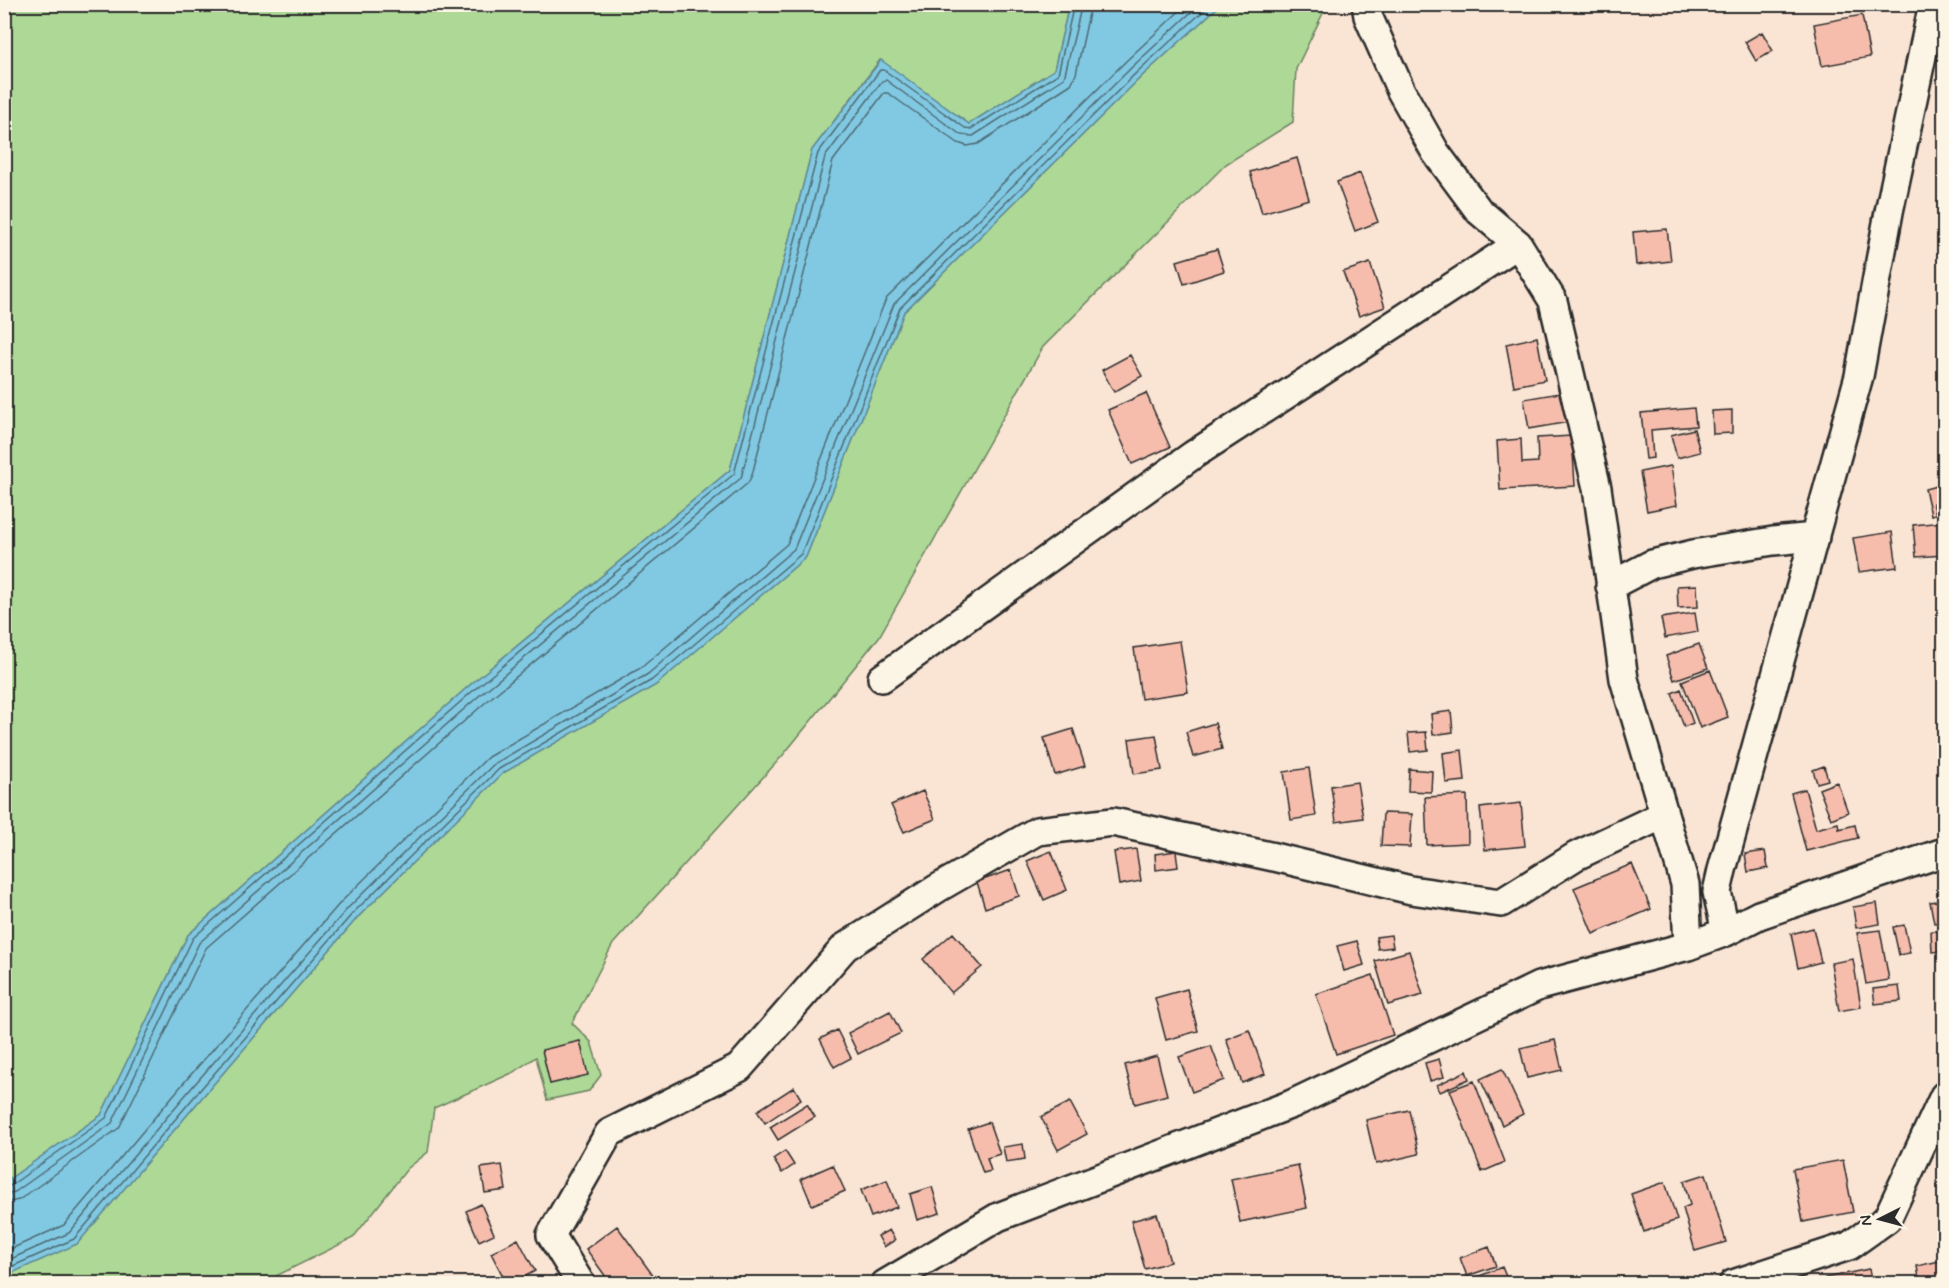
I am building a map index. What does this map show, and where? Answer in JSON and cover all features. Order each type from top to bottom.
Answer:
[{"type":"street","points":[[1366,4],[1368,16],[1401,91],[1436,153],[1479,211],[1518,244],[1553,301],[1597,488],[1624,679],[1685,884],[1688,946]]},
{"type":"street","points":[[1726,932],[1717,892],[1859,376],[1889,212],[1933,4]]},
{"type":"street","points":[[882,678],[1193,455],[1518,244]]},
{"type":"street","points":[[1610,585],[1652,564],[1693,554],[1773,541],[1815,537]]},
{"type":"street","points":[[581,1284],[551,1235],[609,1133],[739,1068],[845,947],[938,888],[1036,831],[1113,822],[1411,890],[1501,903],[1576,856],[1663,816]]},
{"type":"street","points":[[1685,884],[1702,874],[1729,846]]},
{"type":"street","points":[[885,1284],[998,1217],[1292,1104],[1539,986],[1688,946],[1726,932],[1759,915],[1944,852]]},
{"type":"street","points":[[1733,1284],[1849,1246],[1887,1219],[1944,1096]]},
{"type":"green space","points":[[5,5],[1069,5],[1054,70],[969,124],[880,60],[812,150],[730,470],[471,684],[188,935],[101,1115],[5,1182]]},
{"type":"green space","points":[[1220,5],[1327,5],[1296,69],[1293,122],[1226,164],[1043,347],[879,637],[784,754],[613,944],[572,1023],[591,1042],[601,1075],[589,1091],[547,1100],[536,1057],[512,1073],[434,1108],[428,1152],[407,1169],[353,1238],[262,1283],[5,1284],[4,1276],[77,1244],[358,917],[503,773],[656,685],[806,557],[904,312],[1141,77]]},
{"type":"water","points":[[1069,5],[1220,5],[1141,77],[904,312],[806,557],[656,685],[503,773],[358,917],[77,1244],[5,1276],[5,1182],[101,1115],[188,935],[471,684],[730,470],[812,150],[881,60],[969,124],[1054,70]]},
{"type":"building","points":[[1862,15],[1870,57],[1822,66],[1814,24]]},
{"type":"building","points":[[1762,32],[1773,51],[1756,61],[1745,42]]},
{"type":"building","points":[[1297,158],[1309,199],[1262,213],[1250,172]]},
{"type":"building","points":[[1360,173],[1378,222],[1355,231],[1337,182]]},
{"type":"building","points":[[1667,229],[1671,261],[1636,265],[1633,232]]},
{"type":"building","points":[[1217,249],[1224,271],[1184,284],[1177,261]]},
{"type":"building","points":[[1370,263],[1385,307],[1359,316],[1343,272]]},
{"type":"building","points":[[1537,337],[1545,380],[1514,386],[1506,344]]},
{"type":"building","points":[[1130,355],[1142,376],[1114,392],[1102,370]]},
{"type":"building","points":[[1565,392],[1570,422],[1529,429],[1524,399]]},
{"type":"building","points":[[1146,393],[1170,447],[1132,464],[1108,410]]},
{"type":"building","points":[[1694,408],[1696,426],[1651,430],[1653,458],[1646,459],[1641,413]]},
{"type":"building","points":[[1732,410],[1732,433],[1713,434],[1712,411]]},
{"type":"building","points":[[1694,429],[1700,452],[1677,458],[1671,435]]},
{"type":"building","points":[[1572,436],[1575,486],[1500,490],[1497,441],[1521,439],[1522,463],[1538,462],[1537,438]]},
{"type":"building","points":[[1671,466],[1677,505],[1647,511],[1640,472]]},
{"type":"building","points":[[1944,484],[1944,501],[1933,503],[1936,514],[1931,515],[1925,489]]},
{"type":"building","points":[[1944,522],[1944,555],[1916,557],[1913,525]]},
{"type":"building","points":[[1892,532],[1897,567],[1859,572],[1853,538]]},
{"type":"building","points":[[1697,585],[1698,607],[1678,608],[1677,586]]},
{"type":"building","points":[[1695,613],[1698,632],[1665,638],[1661,618]]},
{"type":"building","points":[[1180,641],[1188,692],[1141,699],[1134,648]]},
{"type":"building","points":[[1699,644],[1708,668],[1674,680],[1666,656]]},
{"type":"building","points":[[1710,670],[1728,717],[1700,728],[1682,681]]},
{"type":"building","points":[[1681,689],[1693,723],[1684,727],[1672,693]]},
{"type":"building","points":[[1451,711],[1453,732],[1433,735],[1431,714]]},
{"type":"building","points":[[1215,723],[1222,749],[1193,757],[1186,732]]},
{"type":"building","points":[[1073,729],[1085,766],[1055,775],[1044,738]]},
{"type":"building","points":[[1426,732],[1428,750],[1410,752],[1408,733]]},
{"type":"building","points":[[1156,735],[1162,770],[1134,774],[1129,739]]},
{"type":"building","points":[[1462,750],[1465,781],[1446,783],[1443,753]]},
{"type":"building","points":[[1824,766],[1828,780],[1817,783],[1813,770]]},
{"type":"building","points":[[1309,768],[1316,816],[1291,820],[1284,772]]},
{"type":"building","points":[[1409,769],[1432,771],[1431,792],[1408,791]]},
{"type":"building","points":[[1357,782],[1363,818],[1336,822],[1331,786]]},
{"type":"building","points":[[1837,782],[1848,812],[1831,819],[1819,789]]},
{"type":"building","points":[[1805,789],[1816,829],[1838,823],[1839,829],[1855,825],[1858,838],[1806,851],[1791,793]]},
{"type":"building","points":[[923,791],[935,819],[904,832],[891,805]]},
{"type":"building","points":[[1467,795],[1468,843],[1427,845],[1425,797]]},
{"type":"building","points":[[1521,803],[1525,846],[1485,850],[1480,808]]},
{"type":"building","points":[[1383,813],[1412,814],[1410,847],[1381,846]]},
{"type":"building","points":[[1136,849],[1141,881],[1119,885],[1114,852]]},
{"type":"building","points":[[1051,851],[1067,890],[1044,900],[1027,861]]},
{"type":"building","points":[[1176,851],[1178,867],[1156,870],[1155,854]]},
{"type":"building","points":[[1765,851],[1768,868],[1748,872],[1745,854]]},
{"type":"building","points":[[1632,864],[1651,909],[1593,934],[1574,888]]},
{"type":"building","points":[[1011,870],[1019,896],[985,908],[977,882]]},
{"type":"building","points":[[1944,900],[1944,922],[1934,923],[1930,902]]},
{"type":"building","points":[[1877,903],[1880,924],[1856,928],[1853,907]]},
{"type":"building","points":[[1904,925],[1910,953],[1899,955],[1893,927]]},
{"type":"building","points":[[1813,928],[1821,962],[1798,968],[1791,934]]},
{"type":"building","points":[[1880,930],[1889,980],[1866,984],[1857,933]]},
{"type":"building","points":[[1931,931],[1944,931],[1944,951],[1932,952]]},
{"type":"building","points":[[953,933],[982,967],[951,993],[923,959]]},
{"type":"building","points":[[1391,935],[1393,947],[1378,949],[1376,937]]},
{"type":"building","points":[[1357,941],[1364,965],[1344,971],[1337,946]]},
{"type":"building","points":[[1409,951],[1423,995],[1388,1005],[1375,961]]},
{"type":"building","points":[[1853,959],[1861,1007],[1839,1011],[1831,963]]},
{"type":"building","points":[[1373,975],[1393,1035],[1336,1054],[1316,994]]},
{"type":"building","points":[[1899,986],[1901,1001],[1875,1004],[1873,989]]},
{"type":"building","points":[[1187,989],[1198,1031],[1166,1040],[1155,998]]},
{"type":"building","points":[[890,1011],[901,1033],[858,1054],[848,1033]]},
{"type":"building","points":[[837,1030],[851,1058],[834,1067],[820,1039]]},
{"type":"building","points":[[1249,1030],[1265,1074],[1242,1083],[1226,1039]]},
{"type":"building","points":[[1555,1040],[1562,1070],[1527,1078],[1520,1048]]},
{"type":"building","points":[[580,1041],[588,1075],[550,1084],[542,1050]]},
{"type":"building","points":[[1211,1046],[1224,1080],[1192,1092],[1179,1057]]},
{"type":"building","points":[[1157,1056],[1167,1095],[1135,1104],[1125,1065]]},
{"type":"building","points":[[1439,1059],[1444,1077],[1430,1081],[1425,1063]]},
{"type":"building","points":[[1502,1069],[1523,1114],[1502,1125],[1480,1079]]},
{"type":"building","points":[[1466,1071],[1469,1079],[1440,1092],[1437,1085]]},
{"type":"building","points":[[1474,1081],[1505,1162],[1482,1172],[1450,1090]]},
{"type":"building","points":[[794,1087],[801,1099],[765,1123],[757,1111]]},
{"type":"building","points":[[1070,1102],[1087,1134],[1058,1150],[1041,1117]]},
{"type":"building","points":[[807,1104],[815,1117],[778,1140],[770,1127]]},
{"type":"building","points":[[1409,1110],[1419,1154],[1376,1164],[1366,1120]]},
{"type":"building","points":[[989,1122],[1000,1154],[987,1158],[991,1171],[983,1173],[968,1129]]},
{"type":"building","points":[[1023,1144],[1025,1159],[1006,1162],[1003,1147]]},
{"type":"building","points":[[785,1151],[794,1165],[782,1173],[773,1159]]},
{"type":"building","points":[[1843,1160],[1853,1212],[1803,1222],[1793,1169]]},
{"type":"building","points":[[502,1165],[506,1190],[485,1193],[481,1168]]},
{"type":"building","points":[[833,1165],[845,1191],[812,1205],[801,1179]]},
{"type":"building","points":[[1298,1165],[1307,1208],[1240,1222],[1231,1179]]},
{"type":"building","points":[[1706,1174],[1726,1242],[1695,1251],[1683,1208],[1690,1205],[1684,1181]]},
{"type":"building","points":[[887,1180],[897,1207],[871,1217],[861,1190]]},
{"type":"building","points":[[1665,1182],[1677,1220],[1644,1232],[1631,1194]]},
{"type":"building","points":[[932,1187],[940,1213],[917,1220],[910,1194]]},
{"type":"building","points":[[481,1204],[494,1234],[479,1241],[466,1211]]},
{"type":"building","points":[[1157,1214],[1170,1262],[1145,1269],[1131,1221]]},
{"type":"building","points":[[617,1226],[657,1281],[653,1284],[611,1284],[586,1249]]},
{"type":"building","points":[[889,1230],[895,1240],[884,1247],[878,1236]]},
{"type":"building","points":[[518,1239],[535,1271],[512,1284],[507,1284],[491,1253]]},
{"type":"building","points":[[1489,1247],[1496,1266],[1467,1276],[1460,1258]]},
{"type":"building","points":[[1944,1260],[1944,1284],[1920,1284],[1917,1266]]},
{"type":"building","points":[[1502,1267],[1509,1284],[1466,1284],[1465,1282]]},
{"type":"building","points":[[1869,1269],[1872,1284],[1826,1284],[1825,1278]]},
{"type":"building","points":[[1423,1277],[1424,1284],[1402,1284],[1402,1281]]}]
